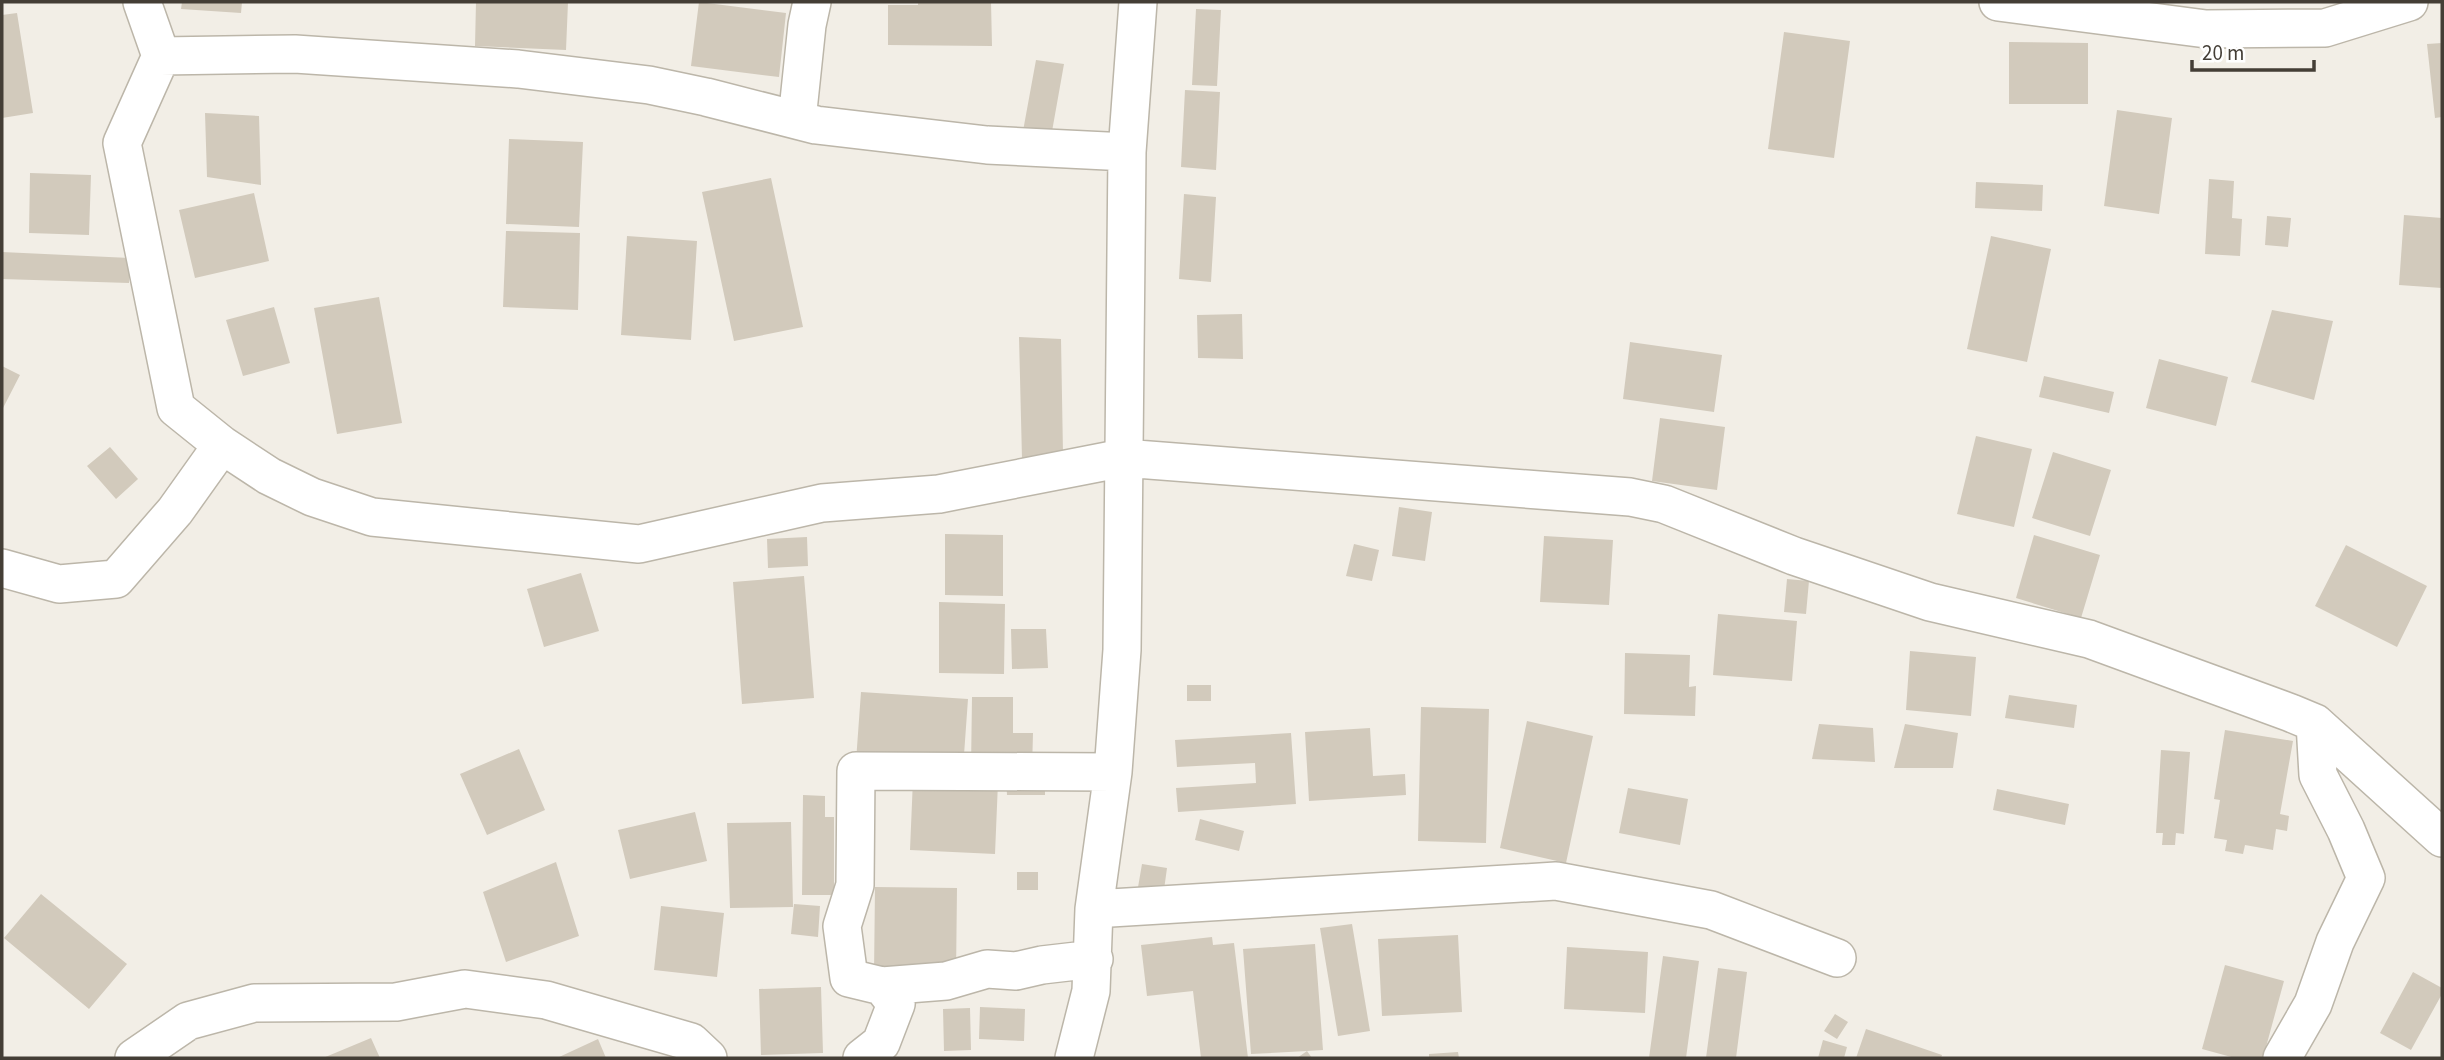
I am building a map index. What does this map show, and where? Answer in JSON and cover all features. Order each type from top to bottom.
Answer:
[{"type":"street","points":[[142,2],[161,56],[122,143],[176,408],[222,445],[269,476],[312,497],[372,517],[639,544],[822,503],[939,494],[1123,458],[1630,497],[1664,504],[1794,556],[1930,602],[2090,639],[2315,723],[2442,838]]},
{"type":"street","points":[[797,120],[807,24],[812,2]]},
{"type":"street","points":[[1074,1058],[1091,991],[1094,909],[1113,772],[1122,650],[1127,152],[1138,2]]},
{"type":"street","points":[[1998,2],[2206,29],[2325,28],[2372,7],[2409,2]]},
{"type":"street","points":[[161,56],[295,54],[517,69],[649,85],[816,125],[987,145],[1127,152]]},
{"type":"street","points":[[2,568],[59,584],[116,579],[175,512],[222,445]]},
{"type":"street","points":[[2282,1058],[2313,1004],[2335,942],[2366,878],[2346,830],[2318,775],[2315,723]]},
{"type":"street","points":[[1094,959],[1016,971],[987,969],[946,981],[882,986],[849,978],[842,926],[855,885],[856,771],[1113,772]]},
{"type":"street","points":[[1094,909],[1556,881],[1711,910],[1837,958]]},
{"type":"street","points":[[862,1058],[881,1043],[897,1004],[882,986]]},
{"type":"street","points":[[134,1058],[188,1021],[254,1003],[396,1002],[465,989],[546,1000],[691,1042],[708,1058]]},
{"type":"building","points":[[182,2],[242,2],[241,13],[181,9]]},
{"type":"building","points":[[476,2],[568,2],[566,50],[475,46]]},
{"type":"building","points":[[699,2],[786,13],[779,77],[691,66]]},
{"type":"building","points":[[918,2],[991,2],[992,46],[888,45],[888,5],[918,5]]},
{"type":"building","points":[[1196,9],[1221,10],[1217,86],[1192,85]]},
{"type":"building","points":[[17,13],[33,113],[2,118],[2,15]]},
{"type":"building","points":[[1784,32],[1850,41],[1834,158],[1768,149]]},
{"type":"building","points":[[2009,42],[2088,43],[2088,104],[2009,104]]},
{"type":"building","points":[[2442,43],[2442,117],[2435,118],[2427,44]]},
{"type":"building","points":[[1036,60],[1064,64],[1051,137],[1023,131]]},
{"type":"building","points":[[1185,90],[1220,92],[1216,170],[1181,167]]},
{"type":"building","points":[[2117,110],[2172,118],[2159,214],[2104,206]]},
{"type":"building","points":[[205,113],[259,116],[261,185],[207,177]]},
{"type":"building","points":[[509,139],[583,142],[579,227],[506,224]]},
{"type":"building","points":[[30,173],[91,175],[89,235],[29,233]]},
{"type":"building","points":[[771,178],[803,327],[734,341],[702,192]]},
{"type":"building","points":[[2209,179],[2234,181],[2232,218],[2242,219],[2240,256],[2205,254]]},
{"type":"building","points":[[1976,182],[2043,185],[2042,211],[1975,208]]},
{"type":"building","points":[[254,193],[269,261],[195,278],[179,210]]},
{"type":"building","points":[[1184,194],[1216,197],[1211,282],[1179,279]]},
{"type":"building","points":[[2404,215],[2442,218],[2442,288],[2399,285]]},
{"type":"building","points":[[2267,216],[2291,218],[2288,247],[2265,245]]},
{"type":"building","points":[[506,231],[580,233],[578,310],[503,307]]},
{"type":"building","points":[[627,236],[697,241],[691,340],[621,335]]},
{"type":"building","points":[[1991,236],[2051,249],[2027,362],[1967,349]]},
{"type":"building","points":[[2,252],[130,258],[129,283],[2,279]]},
{"type":"building","points":[[379,297],[402,423],[337,434],[314,308]]},
{"type":"building","points":[[274,307],[290,363],[243,376],[226,320]]},
{"type":"building","points":[[2272,310],[2333,321],[2314,400],[2251,382]]},
{"type":"building","points":[[1242,314],[1243,359],[1198,358],[1197,315]]},
{"type":"building","points":[[1019,337],[1061,339],[1063,454],[1022,459]]},
{"type":"building","points":[[1630,342],[1722,355],[1714,412],[1623,399]]},
{"type":"building","points":[[2159,359],[2228,377],[2216,426],[2146,408]]},
{"type":"building","points":[[2,366],[20,375],[2,410]]},
{"type":"building","points":[[2044,376],[2114,392],[2109,413],[2039,397]]},
{"type":"building","points":[[1660,418],[1725,427],[1717,490],[1652,481]]},
{"type":"building","points":[[1976,436],[2032,449],[2014,527],[1957,514]]},
{"type":"building","points":[[110,447],[138,479],[116,499],[87,466]]},
{"type":"building","points":[[2053,452],[2111,470],[2090,536],[2032,518]]},
{"type":"building","points":[[1399,507],[1432,512],[1425,561],[1392,556]]},
{"type":"building","points":[[945,534],[1003,535],[1003,596],[945,595]]},
{"type":"building","points":[[2034,535],[2100,555],[2081,618],[2016,598]]},
{"type":"building","points":[[1544,536],[1613,540],[1609,605],[1540,602]]},
{"type":"building","points":[[807,537],[808,566],[768,568],[767,539]]},
{"type":"building","points":[[1354,544],[1379,550],[1372,581],[1346,576]]},
{"type":"building","points":[[2346,545],[2427,586],[2397,647],[2315,606]]},
{"type":"building","points":[[581,573],[599,631],[544,647],[527,589]]},
{"type":"building","points":[[804,576],[814,698],[742,704],[733,582]]},
{"type":"building","points":[[1787,579],[1809,581],[1806,614],[1784,612]]},
{"type":"building","points":[[939,602],[1005,604],[1004,674],[939,673]]},
{"type":"building","points":[[1718,614],[1797,621],[1792,681],[1713,675]]},
{"type":"building","points":[[1011,629],[1046,629],[1048,668],[1012,669]]},
{"type":"building","points":[[1910,651],[1976,657],[1971,716],[1906,710]]},
{"type":"building","points":[[1625,653],[1690,655],[1689,687],[1696,686],[1695,716],[1624,714]]},
{"type":"building","points":[[1187,685],[1211,685],[1211,701],[1187,701]]},
{"type":"building","points":[[861,692],[968,699],[963,769],[856,761]]},
{"type":"building","points":[[2009,695],[2077,705],[2074,728],[2005,718]]},
{"type":"building","points":[[972,697],[1013,697],[1013,733],[1033,733],[1032,770],[971,769]]},
{"type":"building","points":[[1421,707],[1489,709],[1486,843],[1418,841]]},
{"type":"building","points":[[1527,721],[1593,736],[1566,863],[1500,848]]},
{"type":"building","points":[[1819,724],[1873,728],[1875,762],[1812,759]]},
{"type":"building","points":[[1905,724],[1958,733],[1953,768],[1894,768]]},
{"type":"building","points":[[1370,728],[1373,776],[1405,774],[1406,795],[1309,801],[1305,732]]},
{"type":"building","points":[[2225,730],[2293,741],[2280,814],[2289,816],[2287,831],[2276,829],[2273,850],[2245,845],[2243,854],[2225,851],[2227,840],[2214,838],[2220,800],[2214,799]]},
{"type":"building","points":[[1291,733],[1296,804],[1178,812],[1176,788],[1256,783],[1255,763],[1177,767],[1175,740]]},
{"type":"building","points":[[519,749],[545,810],[487,835],[460,774]]},
{"type":"building","points":[[2161,750],[2190,752],[2184,834],[2176,833],[2175,845],[2162,845],[2163,833],[2156,833]]},
{"type":"building","points":[[1006,777],[1045,777],[1045,795],[1007,795]]},
{"type":"building","points":[[913,779],[998,782],[995,854],[910,850]]},
{"type":"building","points":[[1628,788],[1688,799],[1680,845],[1619,833]]},
{"type":"building","points":[[1997,789],[2069,804],[2065,825],[1993,810]]},
{"type":"building","points":[[803,795],[825,796],[825,817],[834,817],[834,895],[802,895]]},
{"type":"building","points":[[695,812],[707,861],[630,879],[618,830]]},
{"type":"building","points":[[1200,819],[1244,831],[1239,851],[1195,840]]},
{"type":"building","points":[[791,822],[793,907],[730,908],[727,823]]},
{"type":"building","points":[[556,862],[579,936],[506,962],[483,892]]},
{"type":"building","points":[[1142,864],[1167,868],[1163,897],[1137,893]]},
{"type":"building","points":[[1017,872],[1038,872],[1038,890],[1017,890]]},
{"type":"building","points":[[875,887],[957,888],[956,975],[874,974]]},
{"type":"building","points":[[41,894],[127,964],[89,1009],[4,938]]},
{"type":"building","points":[[794,904],[820,906],[818,937],[791,934]]},
{"type":"building","points":[[661,906],[724,913],[717,977],[654,970]]},
{"type":"building","points":[[1352,924],[1370,1031],[1338,1036],[1320,928]]},
{"type":"building","points":[[1458,935],[1462,1012],[1382,1016],[1378,939]]},
{"type":"building","points":[[1212,937],[1213,945],[1234,943],[1248,1058],[1201,1058],[1193,991],[1147,996],[1141,945]]},
{"type":"building","points":[[1315,944],[1323,1050],[1251,1054],[1243,949]]},
{"type":"building","points":[[1567,947],[1648,952],[1645,1013],[1564,1009]]},
{"type":"building","points":[[1663,956],[1699,961],[1686,1058],[1649,1058]]},
{"type":"building","points":[[2225,965],[2284,981],[2263,1058],[2235,1058],[2202,1049]]},
{"type":"building","points":[[1718,968],[1747,972],[1736,1058],[1706,1058]]},
{"type":"building","points":[[2413,972],[2442,988],[2442,994],[2411,1050],[2380,1033]]},
{"type":"building","points":[[821,987],[823,1053],[761,1055],[759,989]]},
{"type":"building","points":[[980,1007],[1025,1009],[1024,1041],[979,1039]]},
{"type":"building","points":[[970,1008],[971,1050],[944,1051],[943,1009]]},
{"type":"building","points":[[1835,1014],[1848,1022],[1837,1039],[1824,1031]]},
{"type":"building","points":[[1866,1029],[1942,1055],[1941,1058],[1856,1058]]},
{"type":"building","points":[[371,1038],[380,1058],[323,1058]]},
{"type":"building","points":[[598,1039],[606,1058],[557,1058]]},
{"type":"building","points":[[1823,1040],[1847,1047],[1844,1058],[1818,1058]]},
{"type":"building","points":[[1307,1051],[1312,1058],[1297,1058]]},
{"type":"building","points":[[1458,1052],[1459,1058],[1429,1058],[1429,1054]]}]
